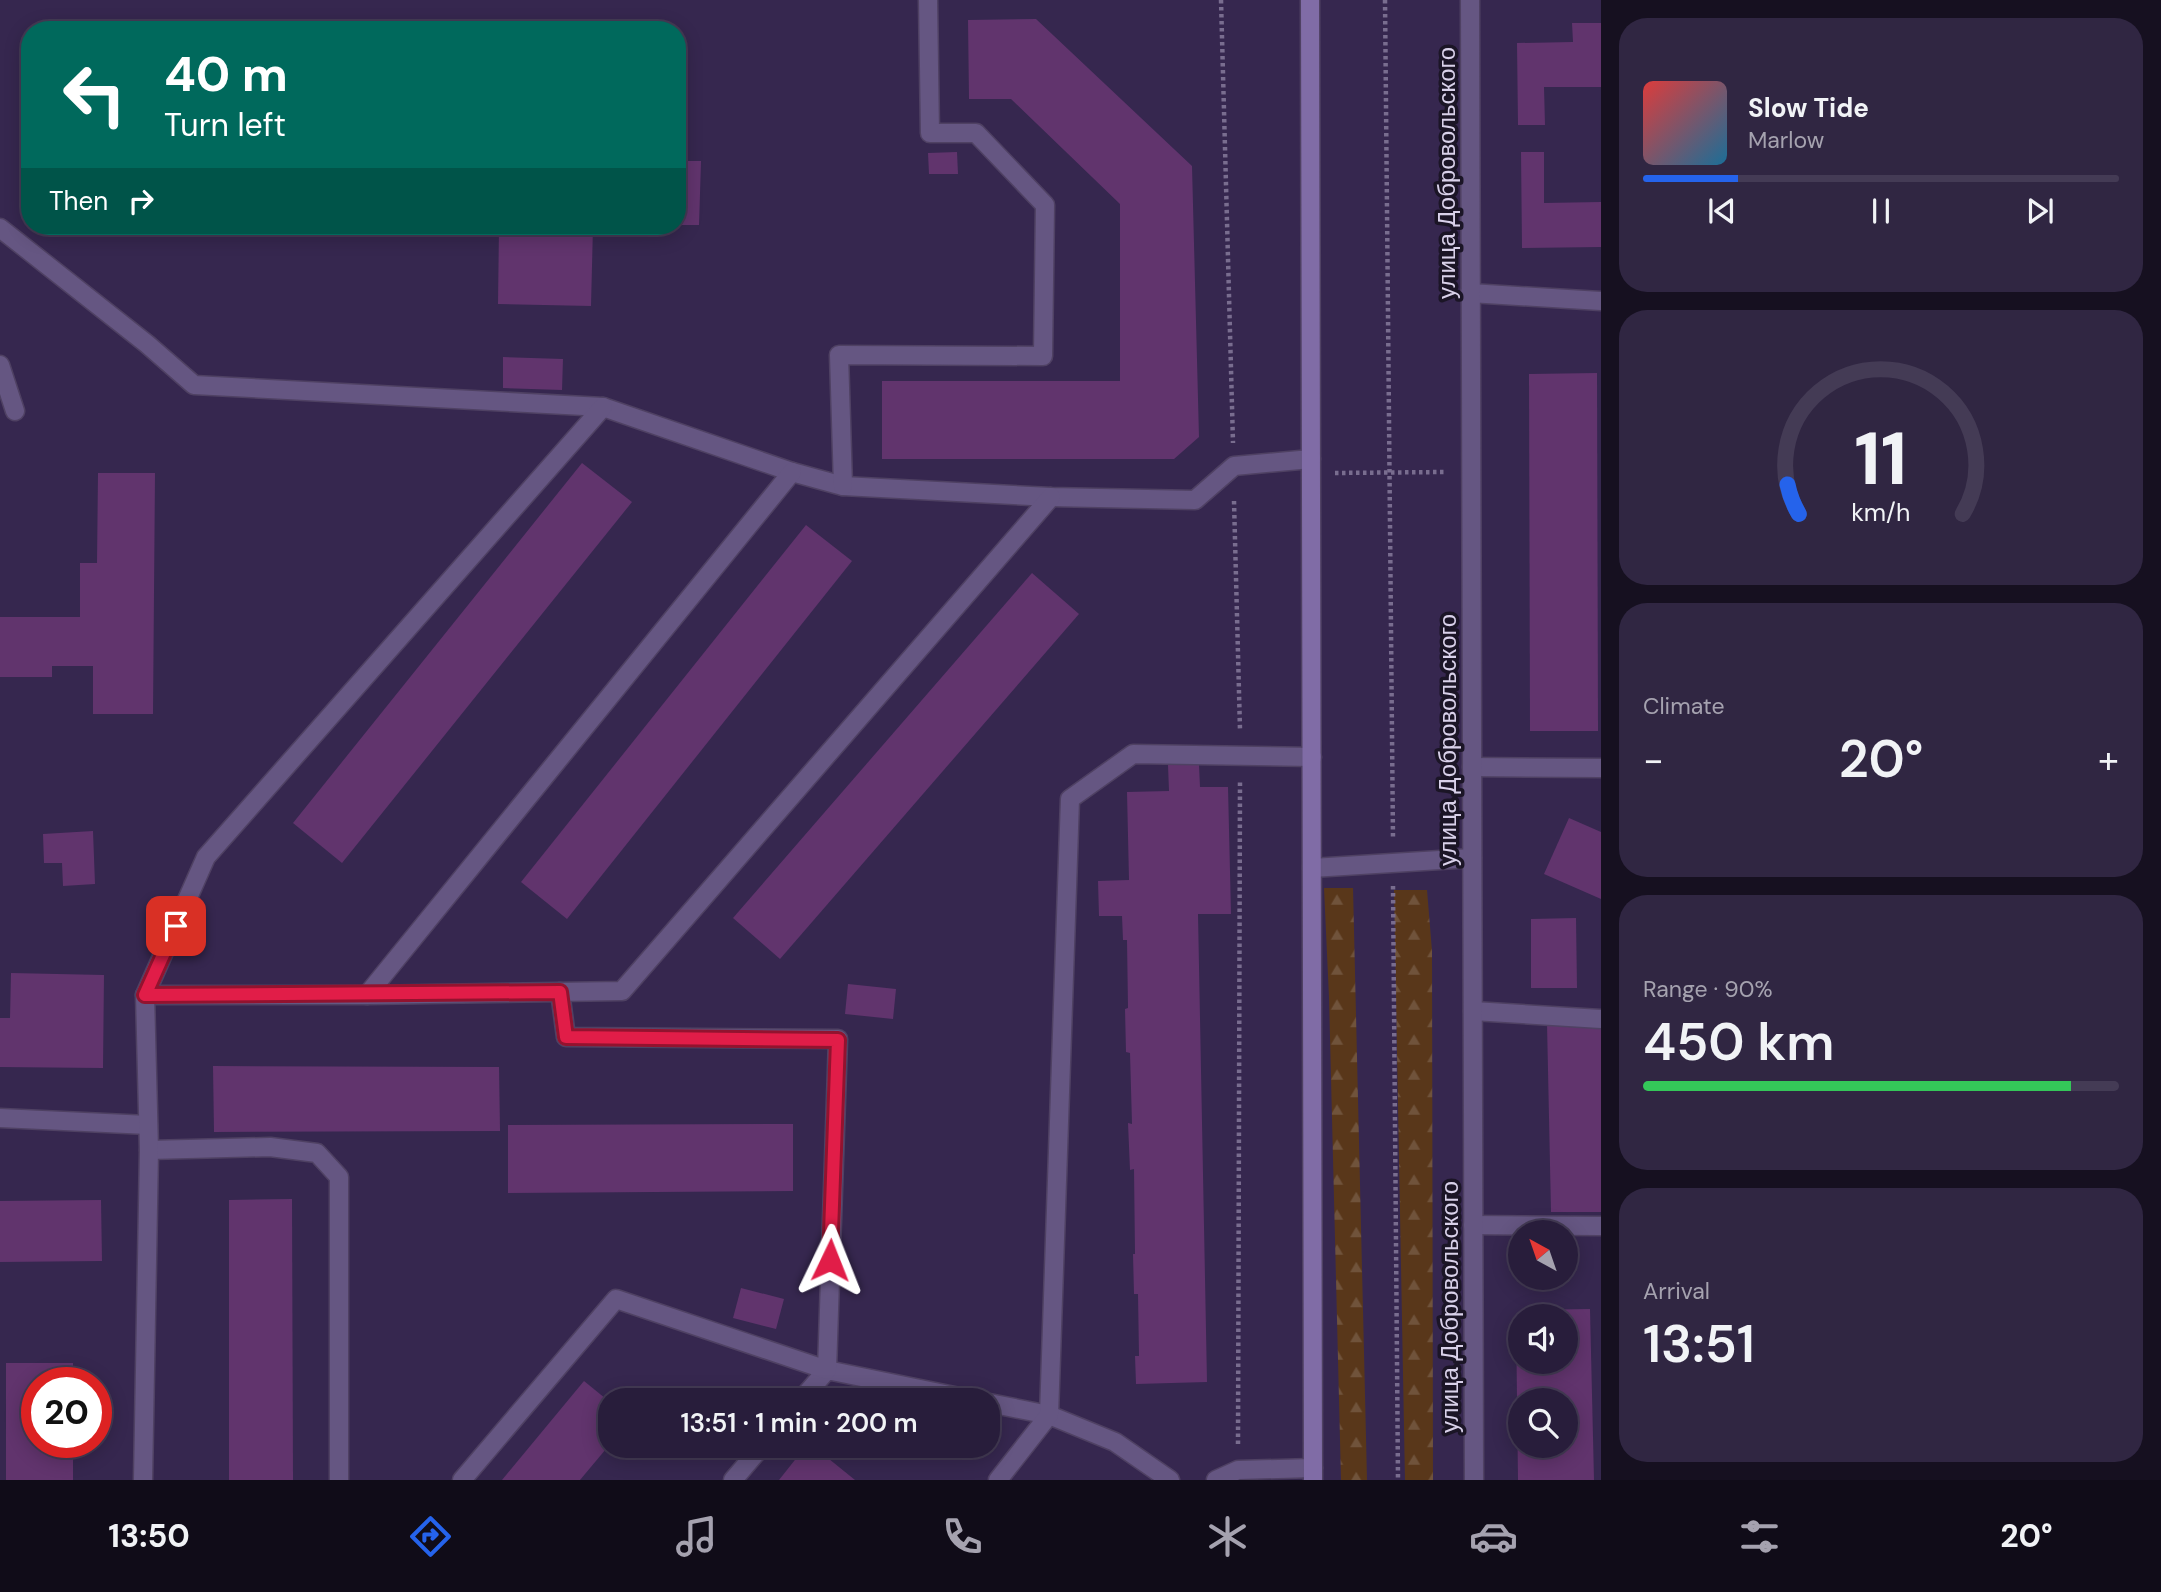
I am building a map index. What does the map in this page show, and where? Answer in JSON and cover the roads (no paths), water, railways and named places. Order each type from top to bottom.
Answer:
[{"type":"main road","points":[[1310,0],[1312,1474]]},
{"type":"street","points":[[843,486],[839,355],[1043,356],[1045,205],[976,133],[930,132],[928,0]]},
{"type":"street","name":"улица Добровольского","points":[[1469,0],[1474,1480]]},
{"type":"street","points":[[0,228],[147,344],[194,385],[603,407],[792,472],[843,486],[1051,497],[1195,500],[1234,466],[1311,466]]},
{"type":"street","points":[[1471,293],[1601,301]]},
{"type":"street","points":[[0,365],[15,411]]},
{"type":"street","points":[[143,1480],[149,1150],[145,995],[206,857],[603,407]]},
{"type":"street","points":[[367,995],[792,472]]},
{"type":"street","points":[[145,995],[622,991],[1051,497]]},
{"type":"street","points":[[998,1480],[1049,1415],[1070,799],[1133,754],[1312,757]]},
{"type":"street","points":[[1472,766],[1601,768]]},
{"type":"street","points":[[1312,868],[1472,858]]},
{"type":"street","points":[[560,992],[566,1037],[838,1040],[827,1370],[811,1388]]},
{"type":"street","points":[[1473,1011],[1601,1019]]},
{"type":"street","points":[[0,1118],[148,1125]]},
{"type":"street","points":[[149,1150],[270,1147],[317,1153],[339,1177],[339,1480]]},
{"type":"street","points":[[1473,1225],[1601,1226]]},
{"type":"street","points":[[462,1480],[615,1299],[827,1370],[915,1388]]},
{"type":"street","points":[[1000,1405],[1049,1415],[1115,1442],[1170,1480]]},
{"type":"street","points":[[733,1480],[752,1458]]},
{"type":"street","points":[[1216,1480],[1238,1470],[1312,1474]]}]
